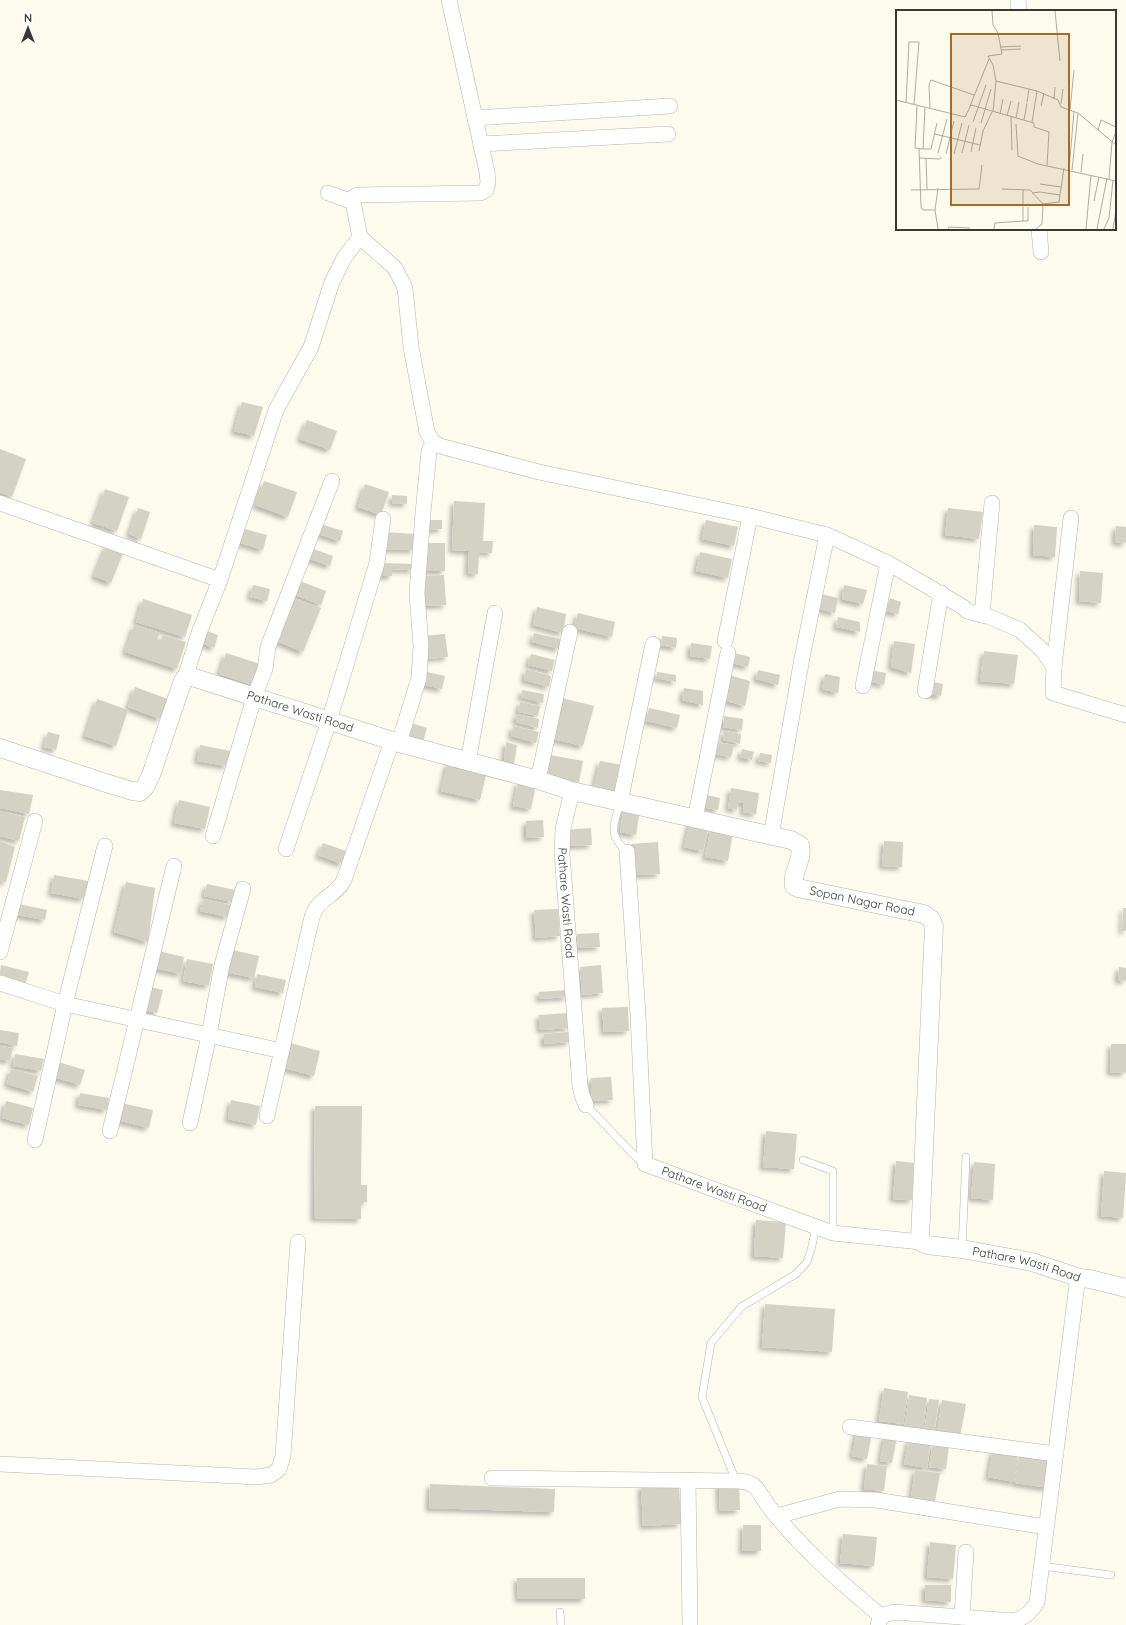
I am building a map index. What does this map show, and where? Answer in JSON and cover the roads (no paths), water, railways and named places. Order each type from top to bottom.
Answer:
[{"type":"street","points":[[449,0],[481,144],[488,182],[486,190],[480,193],[358,195],[354,197],[353,202],[360,237],[395,268],[405,288],[411,347],[427,432],[432,442],[440,446],[539,472],[750,516],[827,535],[888,563],[940,593],[967,611],[990,617],[1020,630],[1042,650],[1054,667]]},
{"type":"street","points":[[1018,0],[1019,10]]},
{"type":"street","points":[[475,118],[670,106]]},
{"type":"street","points":[[481,144],[668,134]]},
{"type":"street","points":[[328,193],[353,202]]},
{"type":"street","points":[[1039,230],[1041,252]]},
{"type":"street","points":[[0,748],[106,783],[140,792],[145,788],[185,678],[199,633],[220,580],[276,410],[311,347],[332,282],[344,258],[360,237]]},
{"type":"street","points":[[267,1116],[314,911],[318,905],[340,888],[344,880],[419,678],[422,646],[417,592],[429,451],[432,442]]},
{"type":"street","points":[[213,836],[254,698],[265,669],[268,647],[332,481]]},
{"type":"street","points":[[0,503],[220,580]]},
{"type":"street","points":[[982,615],[992,503]]},
{"type":"street","points":[[695,819],[750,516]]},
{"type":"street","points":[[1071,518],[1054,667],[1053,693],[1126,715]]},
{"type":"street","points":[[286,849],[329,721],[377,563],[383,519]]},
{"type":"street","points":[[771,836],[802,658],[827,535]]},
{"type":"street","points":[[864,686],[888,563]]},
{"type":"street","points":[[925,691],[940,593]]},
{"type":"street","points":[[468,762],[495,613]]},
{"type":"street","points":[[538,780],[570,632]]},
{"type":"street","points":[[620,802],[653,644]]},
{"type":"street","name":"Pathare Wasti Road","points":[[185,678],[192,677],[396,742],[538,780],[572,791],[563,829],[562,854],[580,1086],[586,1105]]},
{"type":"street","name":"Sopan Nagar Road","points":[[572,791],[791,840],[800,845],[802,853],[793,880],[794,886],[924,914],[932,919],[934,926],[920,1230],[922,1242]]},
{"type":"street","points":[[0,952],[35,821]]},
{"type":"street","points":[[35,1140],[65,1004],[105,846]]},
{"type":"street","points":[[627,852],[638,1015],[645,1164]]},
{"type":"street","points":[[110,1131],[174,866]]},
{"type":"street","points":[[190,1123],[222,965],[243,889]]},
{"type":"street","points":[[0,983],[65,1004],[282,1051]]},
{"type":"street","name":"Pathare Wasti Road","points":[[645,1164],[833,1232],[922,1242],[927,1245],[962,1249],[1032,1262],[1080,1278],[1126,1288]]},
{"type":"street","points":[[0,1464],[258,1477],[270,1475],[279,1469],[283,1456],[286,1421],[298,1242]]},
{"type":"street","points":[[492,1478],[688,1480],[736,1481],[752,1483],[776,1516],[798,1542],[879,1620],[894,1612],[1014,1621],[1022,1618],[1030,1612],[1037,1602],[1077,1284],[1080,1278]]},
{"type":"street","points":[[1126,1283],[1126,1288]]},
{"type":"street","points":[[850,1427],[1056,1454]]},
{"type":"street","points":[[688,1480],[690,1625]]},
{"type":"street","points":[[776,1516],[840,1499],[853,1498],[876,1500],[1046,1527]]},
{"type":"street","points":[[962,1617],[966,1552]]},
{"type":"lane","points":[[620,802],[613,832],[617,843],[627,852]]},
{"type":"lane","name":"Pathare Wasti Road","points":[[586,1105],[636,1157],[645,1164]]},
{"type":"lane","points":[[962,1249],[966,1157]]},
{"type":"lane","points":[[803,1160],[832,1172],[833,1232]]},
{"type":"lane","points":[[736,1481],[702,1397],[711,1344],[741,1307],[796,1274],[807,1262],[812,1250],[816,1227]]},
{"type":"lane","points":[[1042,1566],[1111,1575]]},
{"type":"lane","points":[[560,1612],[561,1625]]}]
